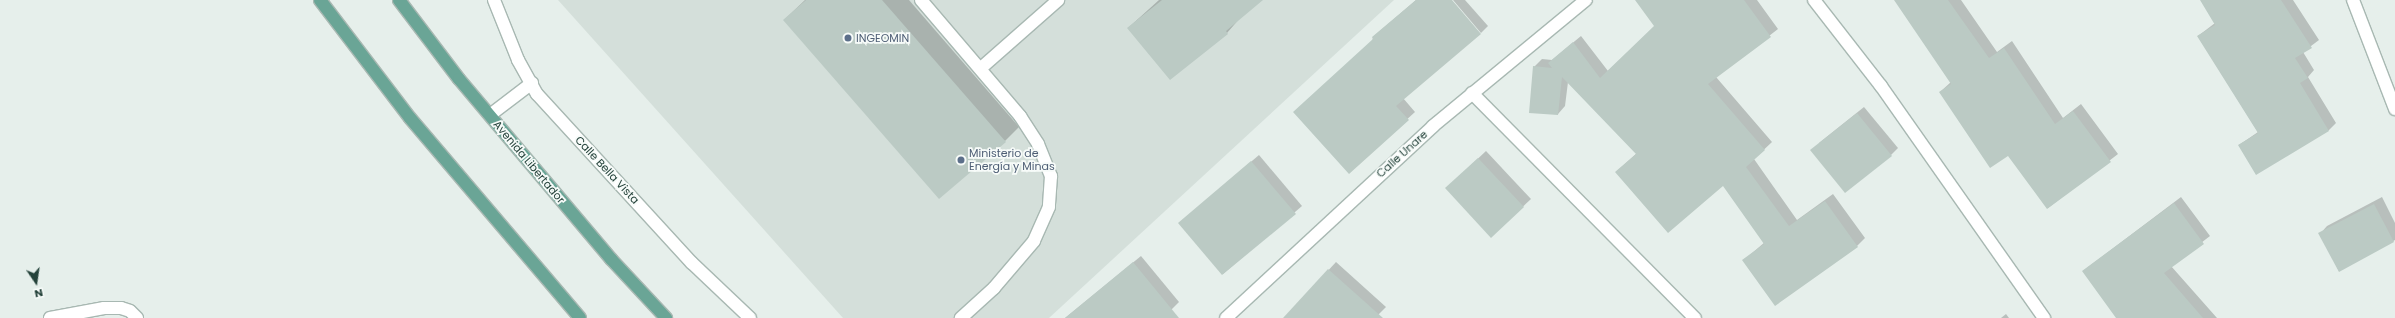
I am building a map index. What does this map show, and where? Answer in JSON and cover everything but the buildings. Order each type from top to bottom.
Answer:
[{"type":"main road","points":[[320,0],[410,118],[580,318]]},
{"type":"main road","name":"Avenida Libertador","points":[[399,0],[490,115],[611,259],[666,318]]},
{"type":"street","name":"Calle Bella Vista","points":[[494,0],[518,60],[537,94],[687,257],[750,318]]},
{"type":"street","points":[[921,0],[981,68],[1020,116],[1038,144],[1051,176],[1052,191],[1047,212],[1034,241],[994,288],[961,318]]},
{"type":"street","points":[[981,68],[1058,0]]},
{"type":"street","name":"Calle Unare","points":[[1226,318],[1381,172],[1472,93],[1586,0]]},
{"type":"street","points":[[1814,0],[1881,86],[2044,318]]},
{"type":"street","points":[[2353,0],[2395,109]]},
{"type":"street","points":[[490,115],[532,83]]},
{"type":"street","points":[[1472,93],[1695,318]]},
{"type":"street","points":[[50,318],[104,308],[120,308],[134,315]]},
{"type":"shaded area","name":"Ministerio de Energía y Minas","points":[[558,0],[1394,0],[1049,318],[843,318]]},
{"type":"place","name":"INGEOMIN","points":[[848,38]]},
{"type":"place","name":"Ministerio de Energía y Minas","points":[[961,160]]}]
